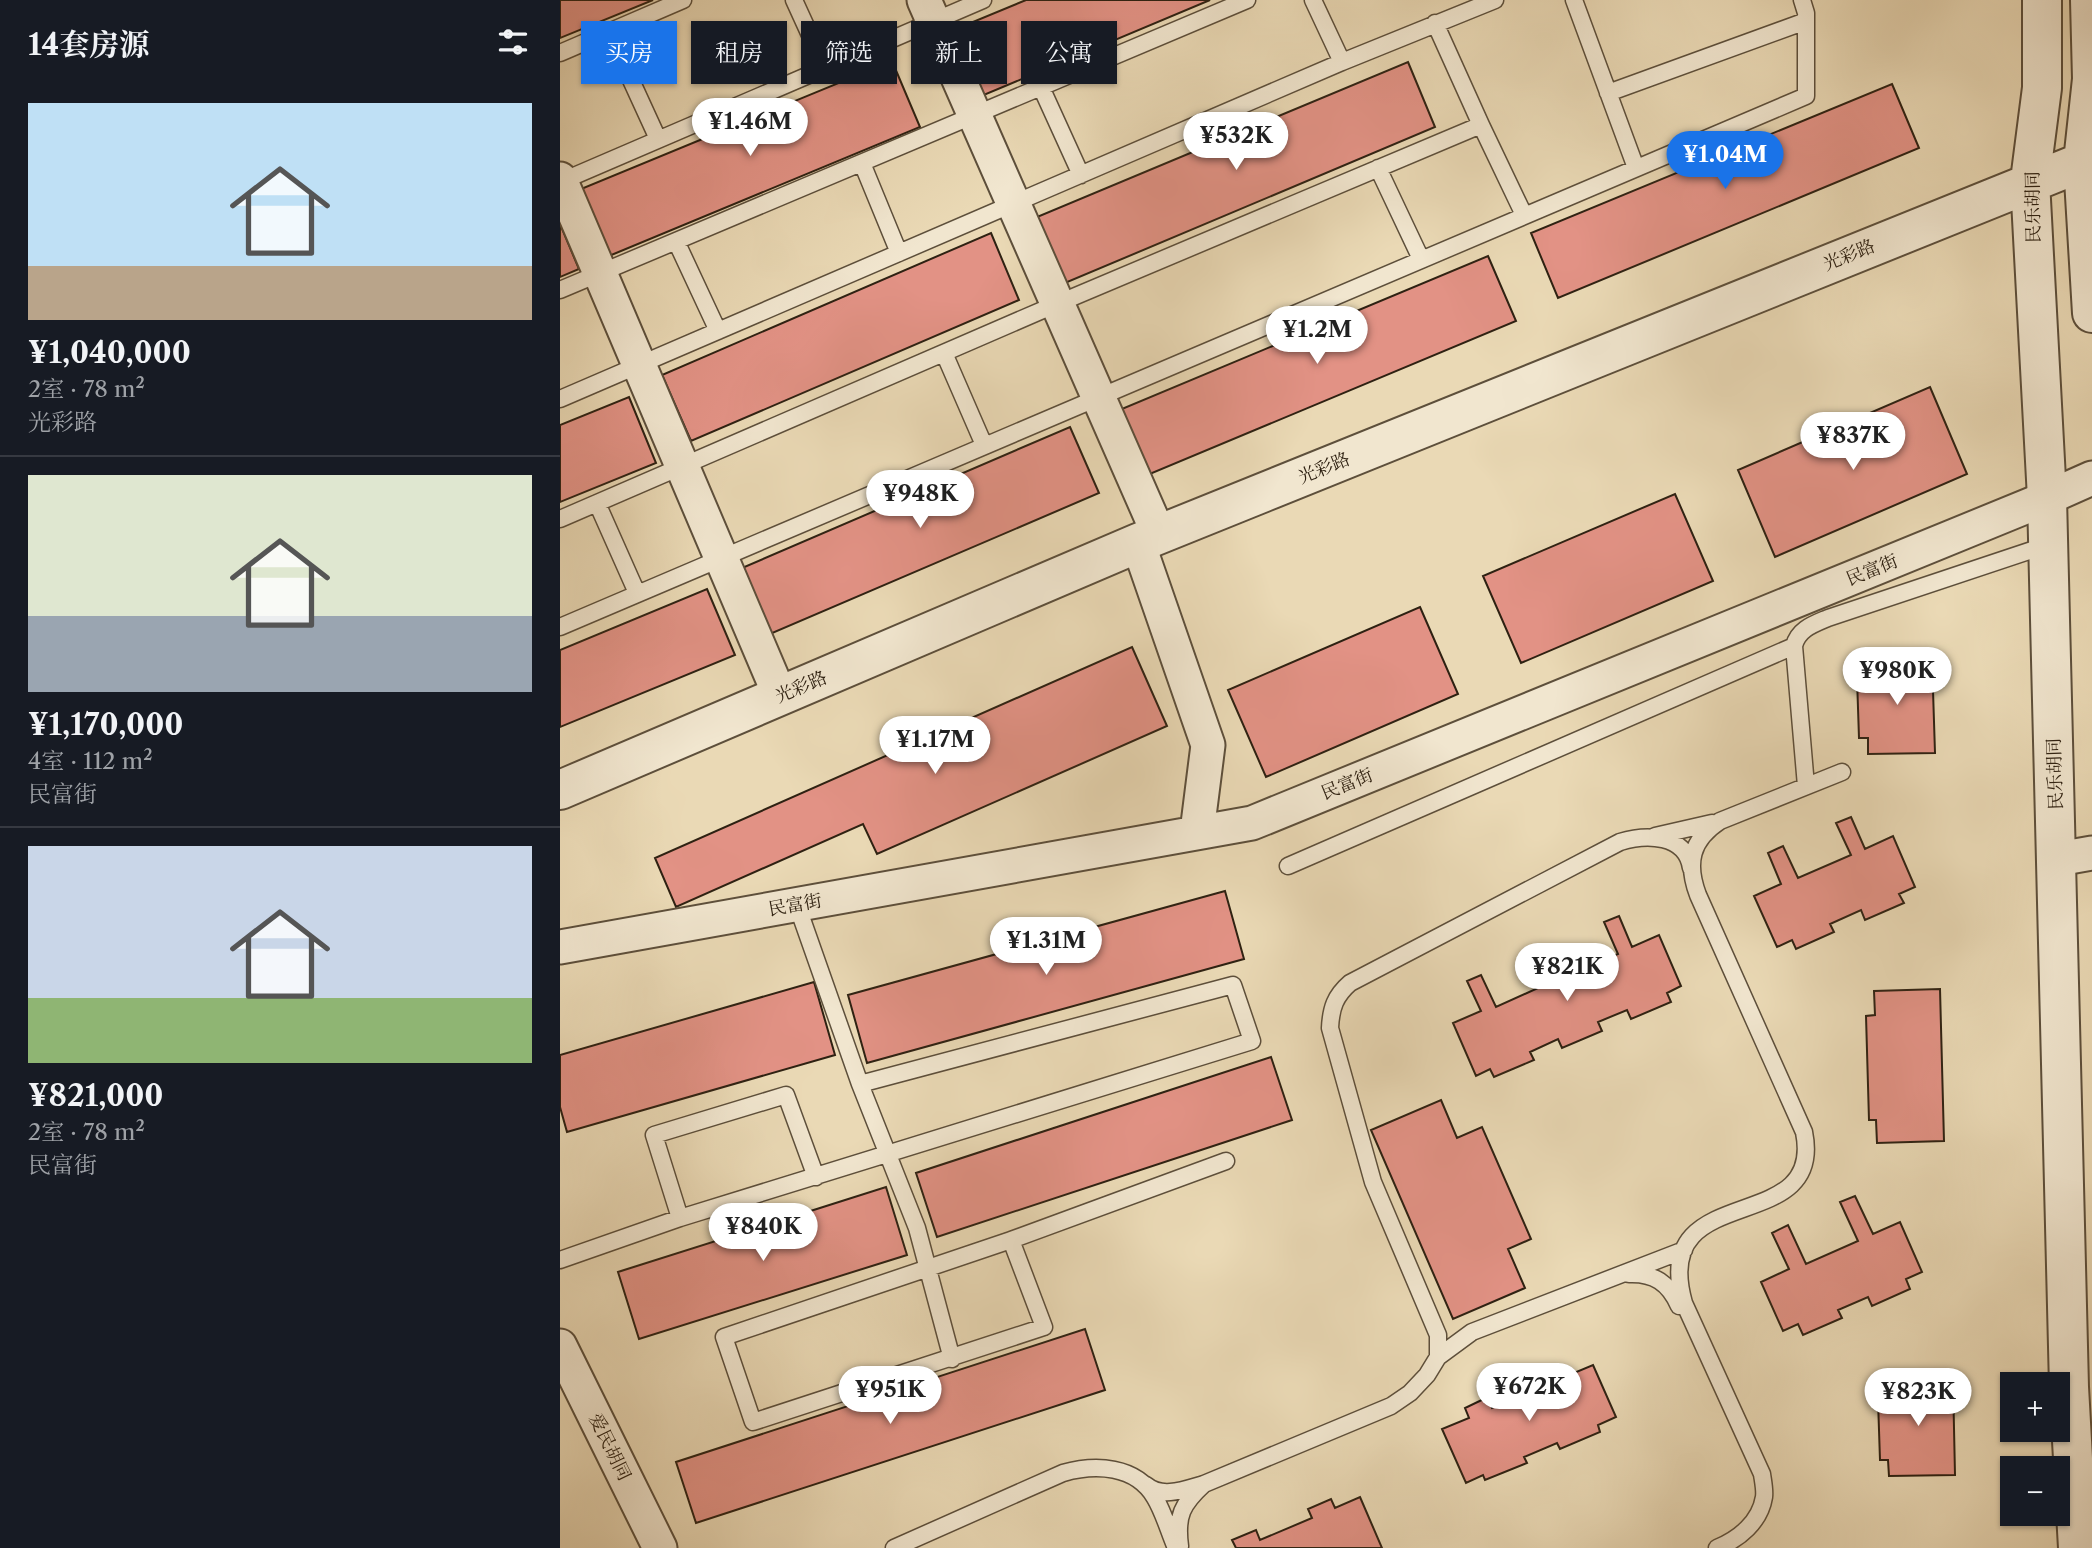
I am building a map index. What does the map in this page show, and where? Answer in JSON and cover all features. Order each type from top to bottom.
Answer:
[{"type":"street","name":"民乐胡同","points":[[2042,0],[2042,88],[2030,181],[2048,545],[2075,856],[2069,1387],[2078,1548]]},
{"type":"street","points":[[2090,0],[2092,79],[2088,160],[2092,313]]},
{"type":"street","points":[[928,11],[1098,396],[1148,539],[1208,745],[1197,832]]},
{"type":"street","name":"光彩路","points":[[560,790],[1148,539],[2030,181],[2088,160]]},
{"type":"street","points":[[560,180],[780,696]]},
{"type":"street","name":"民富街","points":[[560,947],[1252,823],[2092,478]]},
{"type":"street","name":"爱民胡同","points":[[560,1346],[660,1548]]},
{"type":"lane","points":[[634,21],[683,0]]},
{"type":"lane","points":[[794,0],[804,21]]},
{"type":"lane","points":[[897,28],[928,11],[983,0]]},
{"type":"lane","points":[[560,290],[1247,0]]},
{"type":"lane","points":[[1313,0],[1342,62]]},
{"type":"lane","points":[[560,399],[1342,62],[1495,0]]},
{"type":"lane","points":[[1574,0],[1636,168]]},
{"type":"lane","points":[[560,626],[1807,96],[1807,20],[1802,0]]},
{"type":"lane","points":[[1608,93],[1807,20]]},
{"type":"lane","points":[[1435,23],[1524,215]]},
{"type":"lane","points":[[560,53],[581,44]]},
{"type":"lane","points":[[560,180],[801,78]]},
{"type":"lane","points":[[633,84],[659,139]]},
{"type":"lane","points":[[1041,87],[1080,175]]},
{"type":"lane","points":[[560,519],[1058,303],[1481,125]]},
{"type":"lane","points":[[862,163],[899,253]]},
{"type":"lane","points":[[1378,169],[1421,259]]},
{"type":"lane","points":[[676,241],[718,331]]},
{"type":"lane","points":[[944,353],[984,445]]},
{"type":"lane","points":[[597,503],[638,593]]},
{"type":"lane","points":[[1806,786],[1794,646],[1796,638],[1808,626],[2048,545]]},
{"type":"lane","points":[[1288,866],[1794,646]]},
{"type":"lane","points":[[1438,1357],[1438,1335],[1373,1182],[1330,1028],[1331,1011],[1337,994],[1350,983],[1620,842],[1720,821],[1842,772]]},
{"type":"lane","points":[[1693,881],[1695,846],[1704,831],[1720,821]]},
{"type":"lane","points":[[1653,837],[1682,847],[1690,858],[1693,881],[1804,1132],[1808,1148],[1805,1166],[1797,1182],[1780,1194],[1717,1218],[1689,1240],[1678,1272],[1684,1303],[1762,1474],[1764,1496],[1757,1515],[1745,1533],[1717,1548]]},
{"type":"lane","points":[[797,905],[860,1084],[917,1228],[952,1359]]},
{"type":"lane","points":[[560,1260],[680,1218],[1252,1041],[1233,985],[860,1084]]},
{"type":"lane","points":[[680,1218],[654,1135],[786,1095],[816,1177]]},
{"type":"lane","points":[[1011,1240],[1044,1327],[753,1422],[724,1336],[928,1269],[1226,1161]]},
{"type":"lane","points":[[894,1548],[1079,1468],[1100,1467],[1125,1472],[1150,1489],[1168,1492],[1204,1485],[1391,1406],[1410,1393],[1427,1375],[1438,1357],[1472,1332],[1684,1250]]},
{"type":"lane","points":[[1615,1275],[1650,1275],[1665,1283],[1674,1295],[1703,1359],[1715,1371]]},
{"type":"lane","points":[[1143,1483],[1155,1497],[1178,1548]]},
{"type":"lane","points":[[1178,1548],[1179,1517],[1189,1498],[1204,1485]]},
{"type":"building","points":[[560,0],[653,0],[602,21],[581,21],[581,29],[560,38]]},
{"type":"building","points":[[1026,0],[1210,0],[1117,39],[1117,21],[1021,21],[1021,79],[979,97],[973,84],[1007,84],[1007,21],[975,21]]},
{"type":"building","points":[[1408,62],[1435,127],[1065,283],[1037,217]]},
{"type":"building","points":[[897,73],[920,127],[609,256],[581,189],[836,84],[897,84]]},
{"type":"building","points":[[1892,84],[1919,148],[1558,298],[1531,233]]},
{"type":"building","points":[[560,224],[579,269],[560,277]]},
{"type":"building","points":[[991,233],[1019,300],[691,441],[662,375]]},
{"type":"building","points":[[1488,256],[1516,321],[1145,476],[1117,411]]},
{"type":"building","points":[[1930,387],[1967,474],[1775,557],[1738,470]]},
{"type":"building","points":[[629,397],[656,463],[560,502],[560,425]]},
{"type":"building","points":[[1070,427],[1099,493],[770,634],[742,568]]},
{"type":"building","points":[[1675,494],[1713,581],[1521,663],[1483,576]]},
{"type":"building","points":[[707,589],[735,655],[560,727],[560,650]]},
{"type":"building","points":[[1420,607],[1458,694],[1266,777],[1228,690]]},
{"type":"building","points":[[1132,647],[1167,726],[877,854],[863,824],[676,907],[655,858]]},
{"type":"building","points":[[1932,659],[1935,753],[1868,754],[1868,738],[1859,738],[1857,678],[1866,678],[1866,660]]},
{"type":"building","points":[[1851,817],[1865,849],[1893,836],[1915,887],[1899,894],[1904,903],[1865,920],[1861,910],[1830,924],[1834,932],[1796,949],[1792,940],[1777,947],[1754,896],[1781,884],[1768,853],[1783,846],[1798,878],[1851,855],[1836,823]]},
{"type":"building","points":[[1225,891],[1244,959],[867,1063],[848,995]]},
{"type":"building","points":[[1619,916],[1632,947],[1659,935],[1681,986],[1667,993],[1671,1002],[1631,1019],[1627,1010],[1598,1022],[1602,1031],[1562,1048],[1558,1039],[1530,1052],[1534,1060],[1494,1077],[1490,1069],[1476,1076],[1453,1023],[1481,1011],[1467,981],[1481,975],[1496,1007],[1549,983],[1535,952],[1549,945],[1564,978],[1618,954],[1604,922]]},
{"type":"building","points":[[814,982],[835,1055],[567,1132],[560,1107],[560,1055]]},
{"type":"building","points":[[1940,989],[1944,1141],[1877,1143],[1876,1120],[1869,1120],[1866,1016],[1875,1015],[1874,991]]},
{"type":"building","points":[[1271,1057],[1292,1120],[937,1237],[916,1173]]},
{"type":"building","points":[[1441,1100],[1457,1138],[1482,1127],[1531,1239],[1508,1249],[1525,1288],[1453,1319],[1371,1130]]},
{"type":"building","points":[[886,1187],[907,1255],[639,1339],[618,1272]]},
{"type":"building","points":[[1855,1196],[1873,1234],[1900,1222],[1922,1272],[1906,1279],[1910,1289],[1872,1306],[1868,1297],[1838,1310],[1842,1318],[1803,1335],[1798,1324],[1783,1331],[1761,1282],[1789,1269],[1772,1233],[1788,1225],[1806,1264],[1858,1241],[1840,1202]]},
{"type":"building","points":[[1085,1329],[1105,1390],[696,1523],[676,1462]]},
{"type":"building","points":[[1593,1365],[1616,1417],[1598,1425],[1600,1432],[1560,1449],[1557,1443],[1524,1457],[1527,1463],[1485,1480],[1483,1475],[1466,1483],[1442,1429],[1469,1418],[1465,1408],[1488,1397],[1492,1408],[1544,1385],[1540,1376],[1563,1366],[1567,1376]]},
{"type":"building","points":[[1953,1381],[1955,1475],[1889,1476],[1888,1460],[1880,1460],[1878,1400],[1886,1400],[1886,1382]]},
{"type":"building","points":[[1360,1497],[1382,1548],[1236,1548],[1232,1540],[1256,1530],[1260,1540],[1312,1518],[1308,1509],[1331,1499],[1335,1508]]}]
